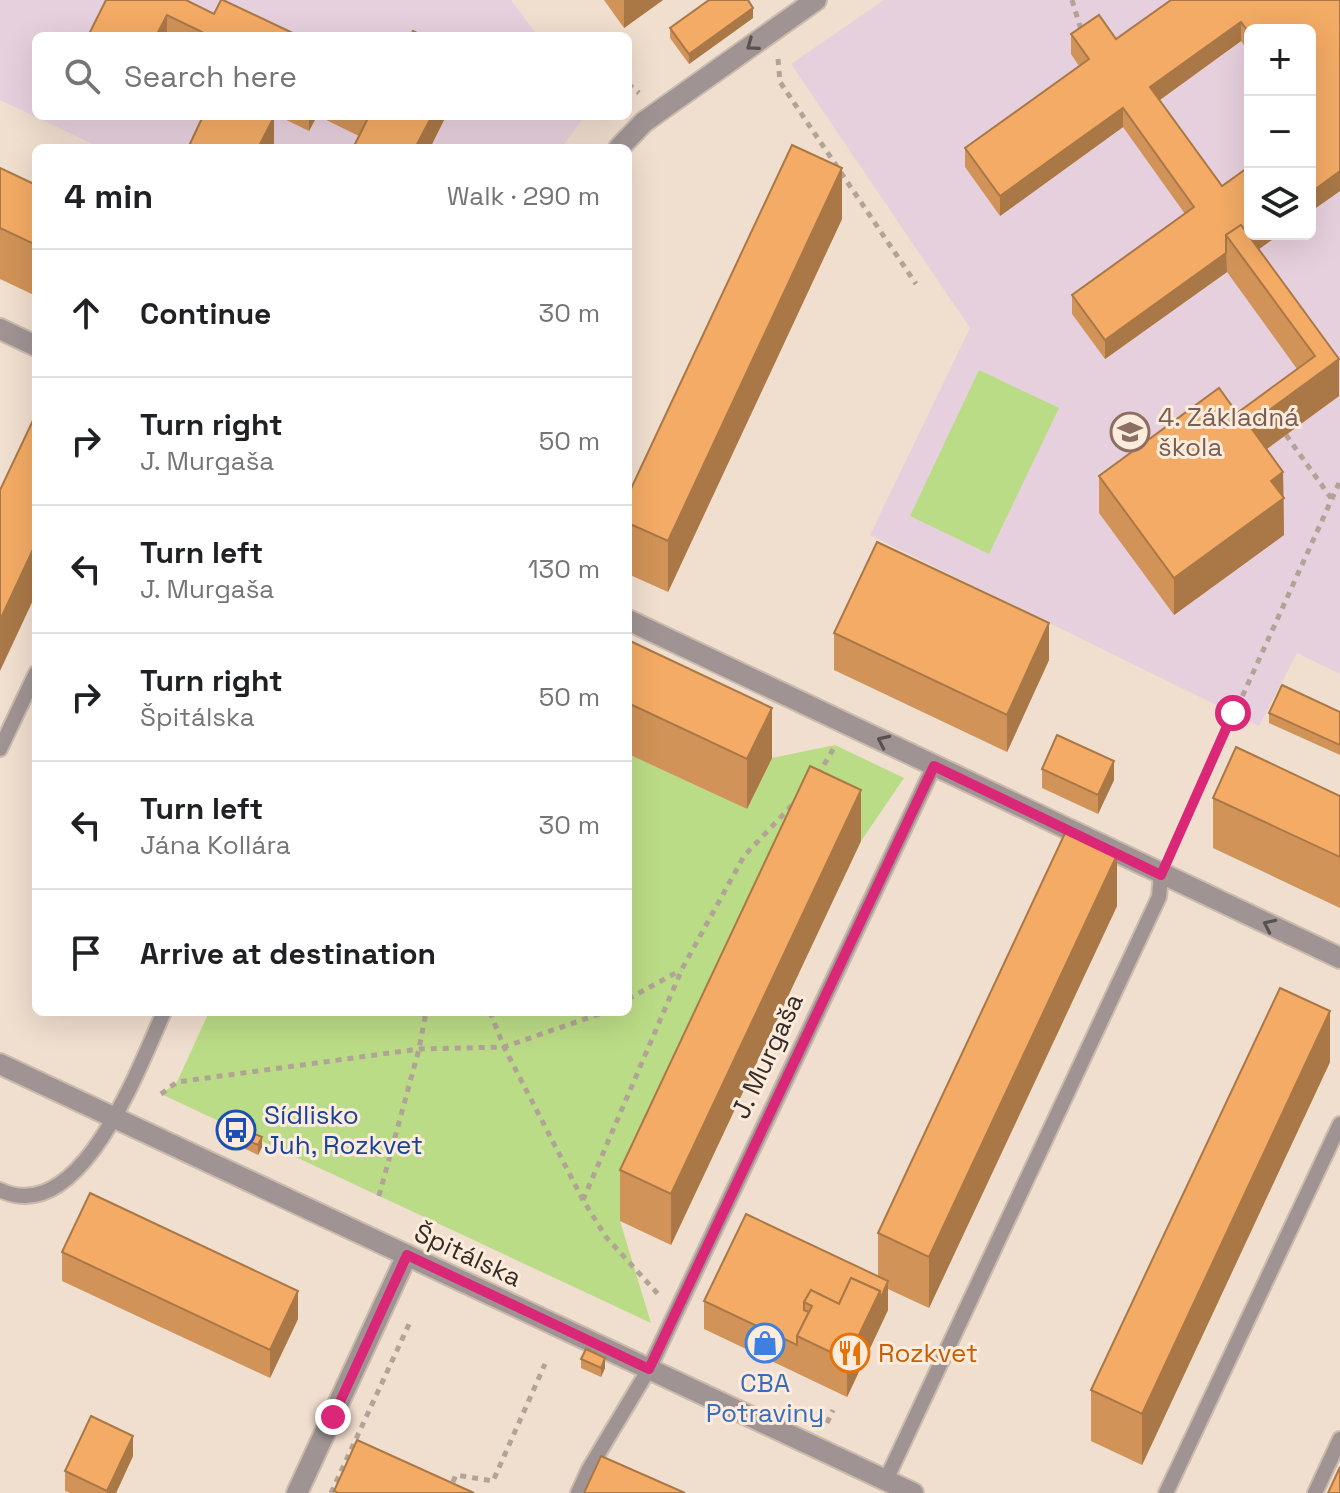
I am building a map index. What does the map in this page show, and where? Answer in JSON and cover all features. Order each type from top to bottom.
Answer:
[{"type":"street","points":[[623,144],[644,122],[816,0]]},
{"type":"street","points":[[0,329],[32,344]]},
{"type":"street","points":[[632,622],[1340,958]]},
{"type":"street","name":"Špitálska","points":[[0,1064],[913,1493]]},
{"type":"street","points":[[297,1493],[407,1255]]},
{"type":"lane","points":[[0,749],[32,681]]},
{"type":"lane","name":"J. Murgaša","points":[[578,1493],[649,1369],[934,766]]},
{"type":"lane","points":[[886,1480],[1159,897],[1161,875]]},
{"type":"lane","points":[[0,1190],[14,1197],[50,1192],[73,1174],[93,1151],[114,1118],[162,1016]]},
{"type":"lane","points":[[1166,1493],[1340,1124]]},
{"type":"lane","points":[[1315,1493],[1340,1439]]},
{"type":"path","points":[[1072,0],[1085,44]]},
{"type":"path","points":[[784,23],[778,55],[780,82],[916,284]]},
{"type":"path","points":[[1286,435],[1332,499]]},
{"type":"path","points":[[1161,875],[1340,481]]},
{"type":"path","points":[[815,780],[835,745]]},
{"type":"path","points":[[583,1200],[682,969],[744,856],[805,791]]},
{"type":"path","points":[[632,997],[682,969]]},
{"type":"path","points":[[379,1196],[425,1016]]},
{"type":"path","points":[[492,1016],[504,1047],[583,1200],[606,1237],[674,1313]]},
{"type":"path","points":[[161,1094],[177,1082],[419,1049],[504,1047],[593,1016]]},
{"type":"path","points":[[331,1493],[411,1318]]},
{"type":"path","points":[[448,1493],[456,1475],[493,1481],[545,1364]]},
{"type":"shaded area","points":[[0,0],[511,0],[535,32],[32,32],[32,115],[0,100]]},
{"type":"shaded area","name":"4. Základná škola","points":[[884,0],[1340,0],[1340,674],[1297,653],[1259,726],[870,535],[970,328],[791,64]]},
{"type":"shaded area","points":[[42,120],[582,120],[564,144],[93,144]]},
{"type":"green space","points":[[979,370],[1059,408],[989,554],[910,516]]},
{"type":"green space","points":[[835,745],[904,778],[861,841],[810,817],[620,1221],[651,1323],[161,1094],[177,1082],[207,1016],[632,1016],[632,756],[747,809],[772,758]]},
{"type":"building","points":[[106,0],[186,0],[214,14],[223,0],[291,32],[202,32],[167,15],[158,32],[90,32]]},
{"type":"building","points":[[709,0],[748,0],[753,8],[689,54],[670,28]]},
{"type":"building","points":[[1171,0],[1340,0],[1340,171],[1316,189],[1316,24],[1244,26],[1241,22],[1150,87],[1222,186],[1244,170],[1244,229],[1241,225],[1226,235],[1226,253],[1105,340],[1072,295],[1194,207],[1123,108],[1000,196],[965,148],[1089,59],[1071,34],[1099,15],[1116,39]]},
{"type":"building","points":[[201,120],[272,120],[260,144],[190,144]]},
{"type":"building","points":[[367,120],[430,120],[417,144],[355,144]]},
{"type":"building","points":[[792,145],[842,168],[668,541],[632,525],[632,486]]},
{"type":"building","points":[[0,168],[32,183],[32,243],[0,228]]},
{"type":"building","points":[[1241,225],[1244,240],[1252,240],[1339,359],[1249,425],[1283,472],[1271,481],[1284,498],[1174,578],[1099,476],[1219,388],[1237,413],[1315,356],[1226,235]]},
{"type":"building","points":[[32,422],[32,552],[0,620],[0,490]]},
{"type":"building","points":[[877,542],[1049,623],[1007,715],[834,633]]},
{"type":"building","points":[[632,642],[772,708],[747,759],[632,705]]},
{"type":"building","points":[[1282,685],[1340,712],[1340,745],[1269,713]]},
{"type":"building","points":[[1057,735],[1114,761],[1098,795],[1042,769]]},
{"type":"building","points":[[1236,747],[1340,796],[1340,857],[1213,798]]},
{"type":"building","points":[[810,766],[861,790],[671,1194],[620,1170]]},
{"type":"building","points":[[1066,831],[1117,855],[929,1257],[878,1233]]},
{"type":"building","points":[[1280,988],[1330,1011],[1142,1414],[1091,1390]]},
{"type":"building","points":[[236,1126],[262,1137],[258,1145],[233,1134]]},
{"type":"building","points":[[90,1193],[298,1291],[270,1350],[62,1252]]},
{"type":"building","points":[[746,1214],[888,1281],[880,1300],[880,1291],[851,1278],[839,1304],[811,1290],[804,1302],[804,1310],[809,1312],[797,1336],[797,1345],[704,1301]]},
{"type":"building","points":[[851,1278],[880,1291],[847,1360],[797,1336],[812,1306],[804,1302],[811,1290],[839,1304]]},
{"type":"building","points":[[586,1349],[605,1358],[601,1368],[581,1359]]},
{"type":"building","points":[[91,1416],[133,1436],[107,1491],[65,1471]]},
{"type":"building","points":[[357,1440],[474,1493],[338,1493],[334,1491]]},
{"type":"building","points":[[601,1456],[685,1493],[584,1493]]},
{"type":"building","points":[[1340,1467],[1340,1493],[1328,1493]]},
{"type":"place","name":"4. Základná škola","points":[[1130,432]]},
{"type":"place","name":"Sídlisko Juh, Rozkvet","points":[[236,1130]]},
{"type":"place","name":"CBA Potraviny","points":[[765,1343]]},
{"type":"place","name":"Rozkvet","points":[[850,1353]]},
{"type":"route","points":[[333,1417],[407,1255],[649,1369],[934,766],[1161,875],[1233,713]]}]
